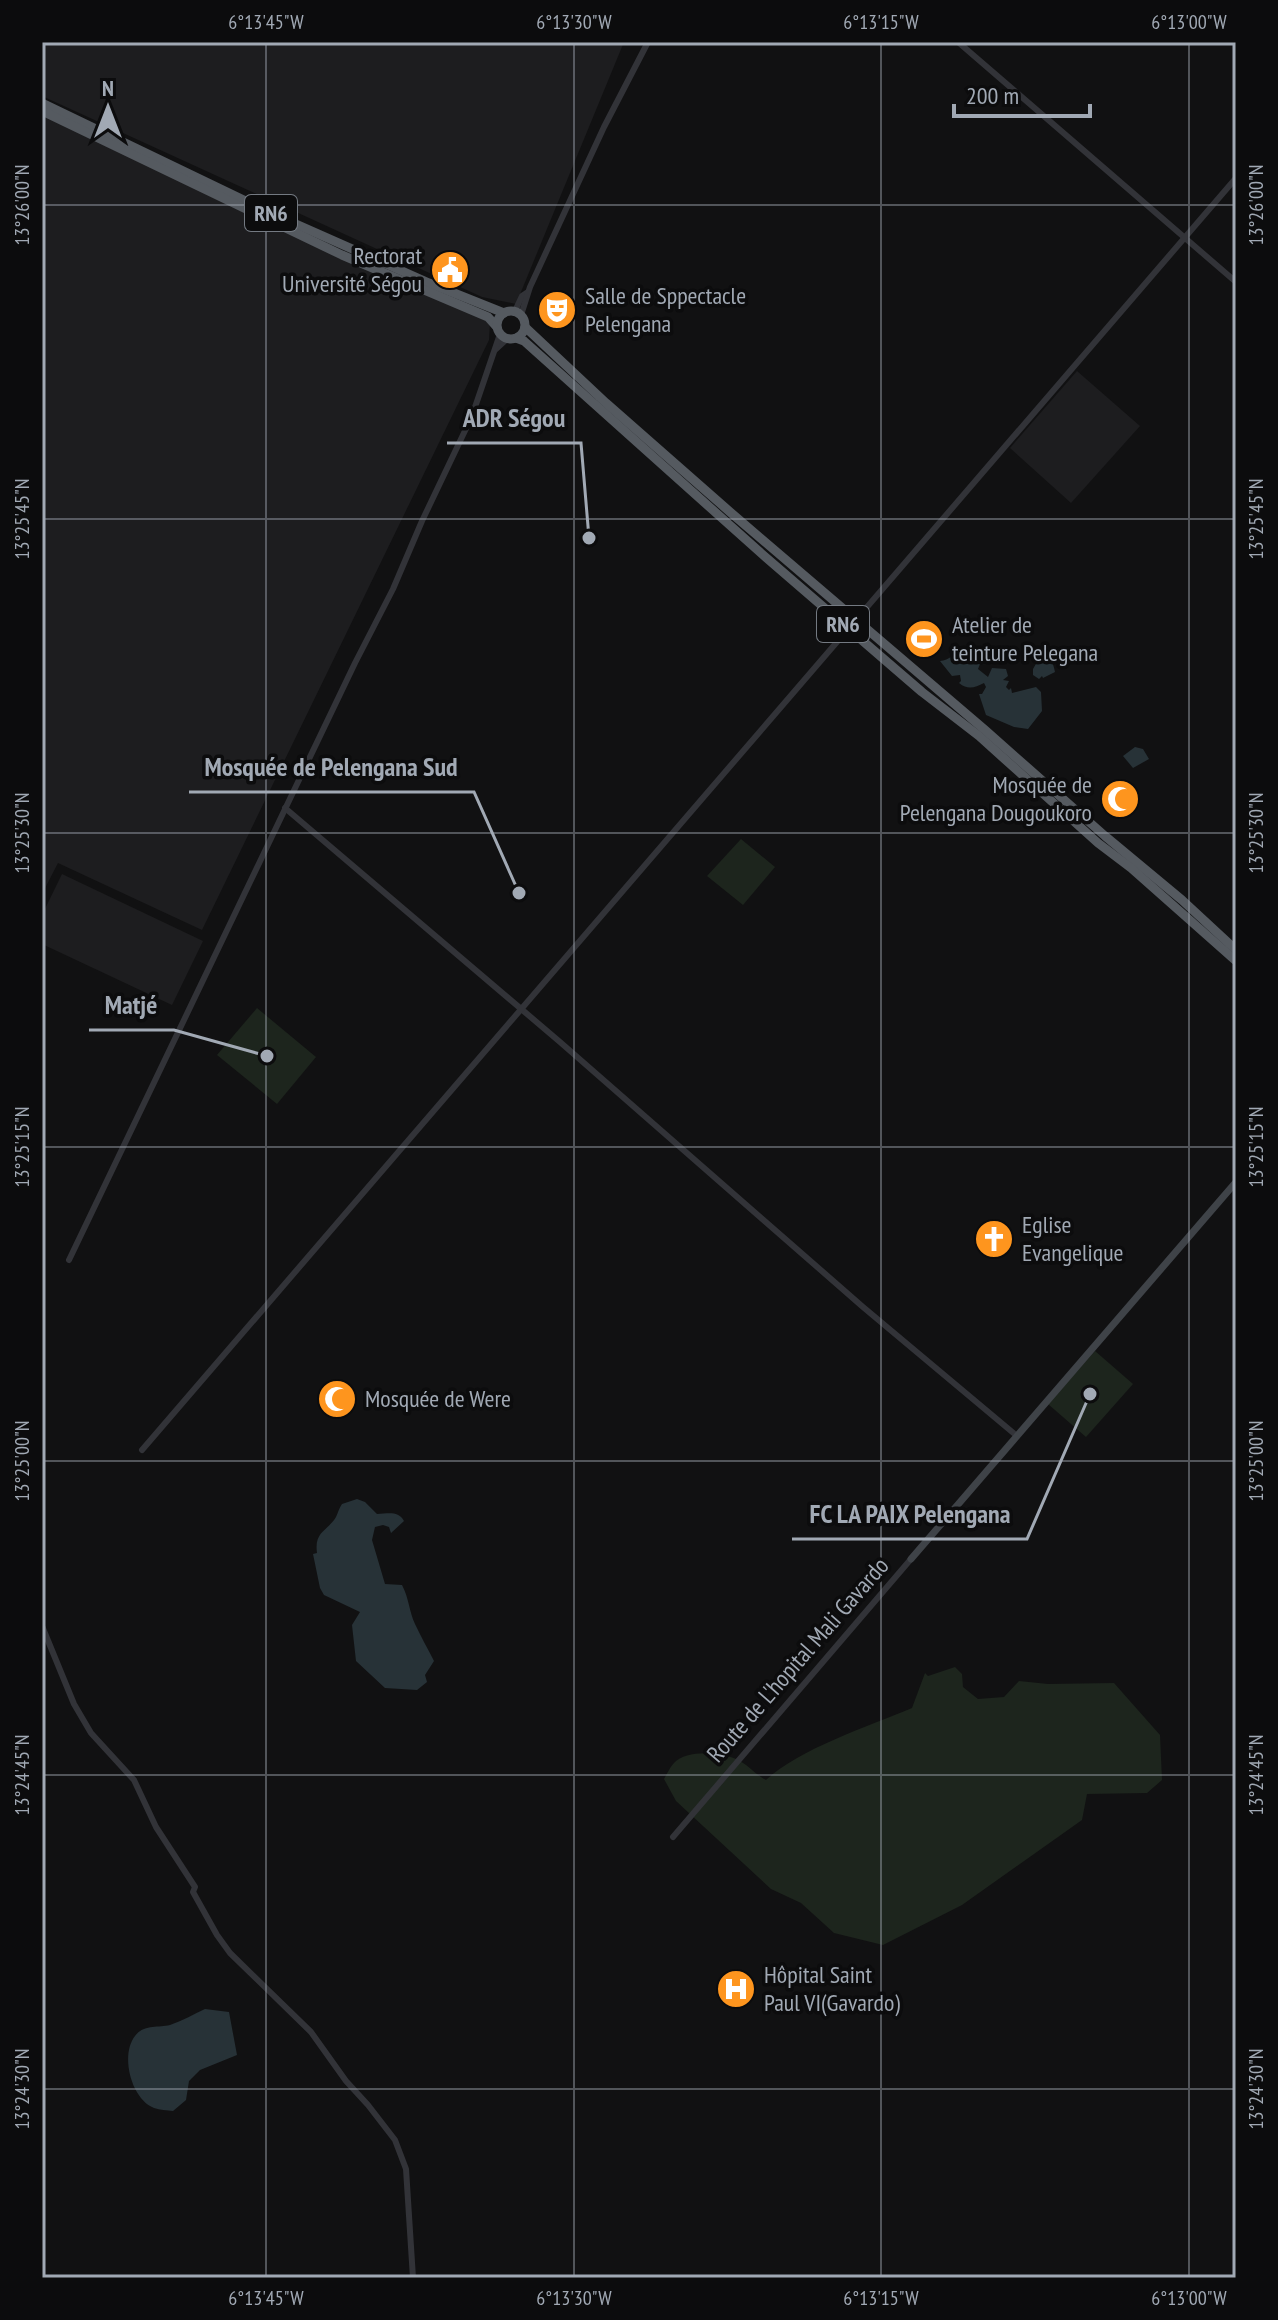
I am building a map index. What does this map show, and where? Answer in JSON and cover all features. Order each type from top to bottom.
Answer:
[{"type":"highway","name":"RN6","points":[[42,103],[262,209],[504,313]]},
{"type":"highway","name":"RN6","points":[[42,111],[342,255],[488,317],[505,334],[524,341],[743,537],[985,730],[1236,950]]},
{"type":"highway","points":[[504,313],[518,313],[525,327],[520,336],[505,334],[504,313]]},
{"type":"highway","name":"RN6","points":[[525,327],[922,692],[979,736],[1236,961]]},
{"type":"main road","name":"Route de L'hopital Mali Gavardo","points":[[911,1559],[1236,1182]]},
{"type":"street","points":[[518,313],[604,127],[648,42]]},
{"type":"street","points":[[958,42],[1236,282]]},
{"type":"street","points":[[142,1450],[1236,178]]},
{"type":"street","points":[[69,1260],[393,589],[472,416],[496,349],[505,334]]},
{"type":"street","points":[[285,808],[1017,1436]]},
{"type":"street","name":"Route de L'hopital Mali Gavardo","points":[[673,1837],[911,1559]]},
{"type":"street","points":[[42,1626],[74,1704],[91,1733],[134,1780],[156,1827],[195,1887],[193,1892],[217,1935],[230,1953],[311,2032],[346,2081],[395,2140],[406,2169],[413,2278]]},
{"type":"shaded area","points":[[42,42],[624,42],[516,304],[482,297],[42,96]]},
{"type":"shaded area","points":[[42,110],[490,322],[489,340],[202,930],[58,863],[42,894]]},
{"type":"shaded area","points":[[1077,371],[1140,426],[1071,503],[1010,448]]},
{"type":"shaded area","points":[[1016,647],[1019,654],[980,664],[978,669],[988,677],[992,668],[1006,669],[1008,676],[1003,680],[1009,681],[1006,687],[1011,688],[1012,693],[1036,687],[1041,692],[1042,711],[1028,729],[1014,727],[986,715],[979,694],[986,687],[984,683],[966,687],[959,683],[960,675],[952,676],[940,661],[959,653],[976,655],[979,651]]},
{"type":"shaded area","points":[[1040,654],[1050,660],[1055,672],[1039,679],[1033,675],[1033,669],[1037,662],[1035,656]]},
{"type":"shaded area","points":[[1135,747],[1143,749],[1149,759],[1133,768],[1123,756]]},
{"type":"shaded area","points":[[741,839],[775,867],[743,905],[707,876]]},
{"type":"shaded area","points":[[62,874],[203,941],[172,1005],[42,944],[42,915]]},
{"type":"shaded area","points":[[257,1008],[316,1057],[277,1104],[217,1055]]},
{"type":"shaded area","points":[[1095,1351],[1133,1384],[1086,1437],[1048,1404]]},
{"type":"shaded area","points":[[357,1499],[377,1514],[395,1514],[404,1521],[391,1533],[389,1527],[375,1527],[372,1540],[385,1584],[402,1585],[415,1624],[434,1661],[425,1675],[427,1682],[417,1690],[385,1688],[356,1661],[352,1625],[360,1612],[324,1595],[320,1588],[313,1554],[317,1553],[317,1540],[336,1517],[342,1504]]},
{"type":"shaded area","points":[[955,1667],[962,1674],[963,1687],[978,1699],[1004,1697],[1019,1681],[1114,1683],[1160,1735],[1162,1780],[1147,1793],[1087,1794],[1082,1820],[962,1905],[883,1945],[834,1933],[801,1903],[771,1889],[676,1801],[664,1779],[680,1759],[706,1753],[733,1758],[766,1780],[815,1748],[912,1708],[925,1673],[928,1676]]},
{"type":"shaded area","points":[[205,2009],[229,2012],[237,2055],[200,2070],[189,2081],[186,2100],[173,2111],[154,2108],[139,2096],[130,2076],[128,2054],[135,2036],[143,2030],[170,2025]]},
{"type":"place","name":"Rectorat Université Ségou","points":[[450,270]]},
{"type":"place","name":"Salle de Sppectacle Pelengana","points":[[557,310]]},
{"type":"place","name":"ADR Ségou","points":[[589,538]]},
{"type":"place","name":"Atelier de teinture Pelegana","points":[[924,639]]},
{"type":"place","name":"Mosquée de Pelengana Dougoukoro","points":[[1120,799]]},
{"type":"place","name":"Mosquée de Pelengana Sud","points":[[519,893]]},
{"type":"place","name":"Matjé","points":[[267,1056]]},
{"type":"place","name":"Eglise Evangelique","points":[[994,1239]]},
{"type":"place","name":"FC LA PAIX Pelengana","points":[[1090,1394]]},
{"type":"place","name":"Mosquée de Were","points":[[337,1399]]},
{"type":"place","name":"Hôpital Saint Paul VI(Gavardo)","points":[[736,1989]]}]
